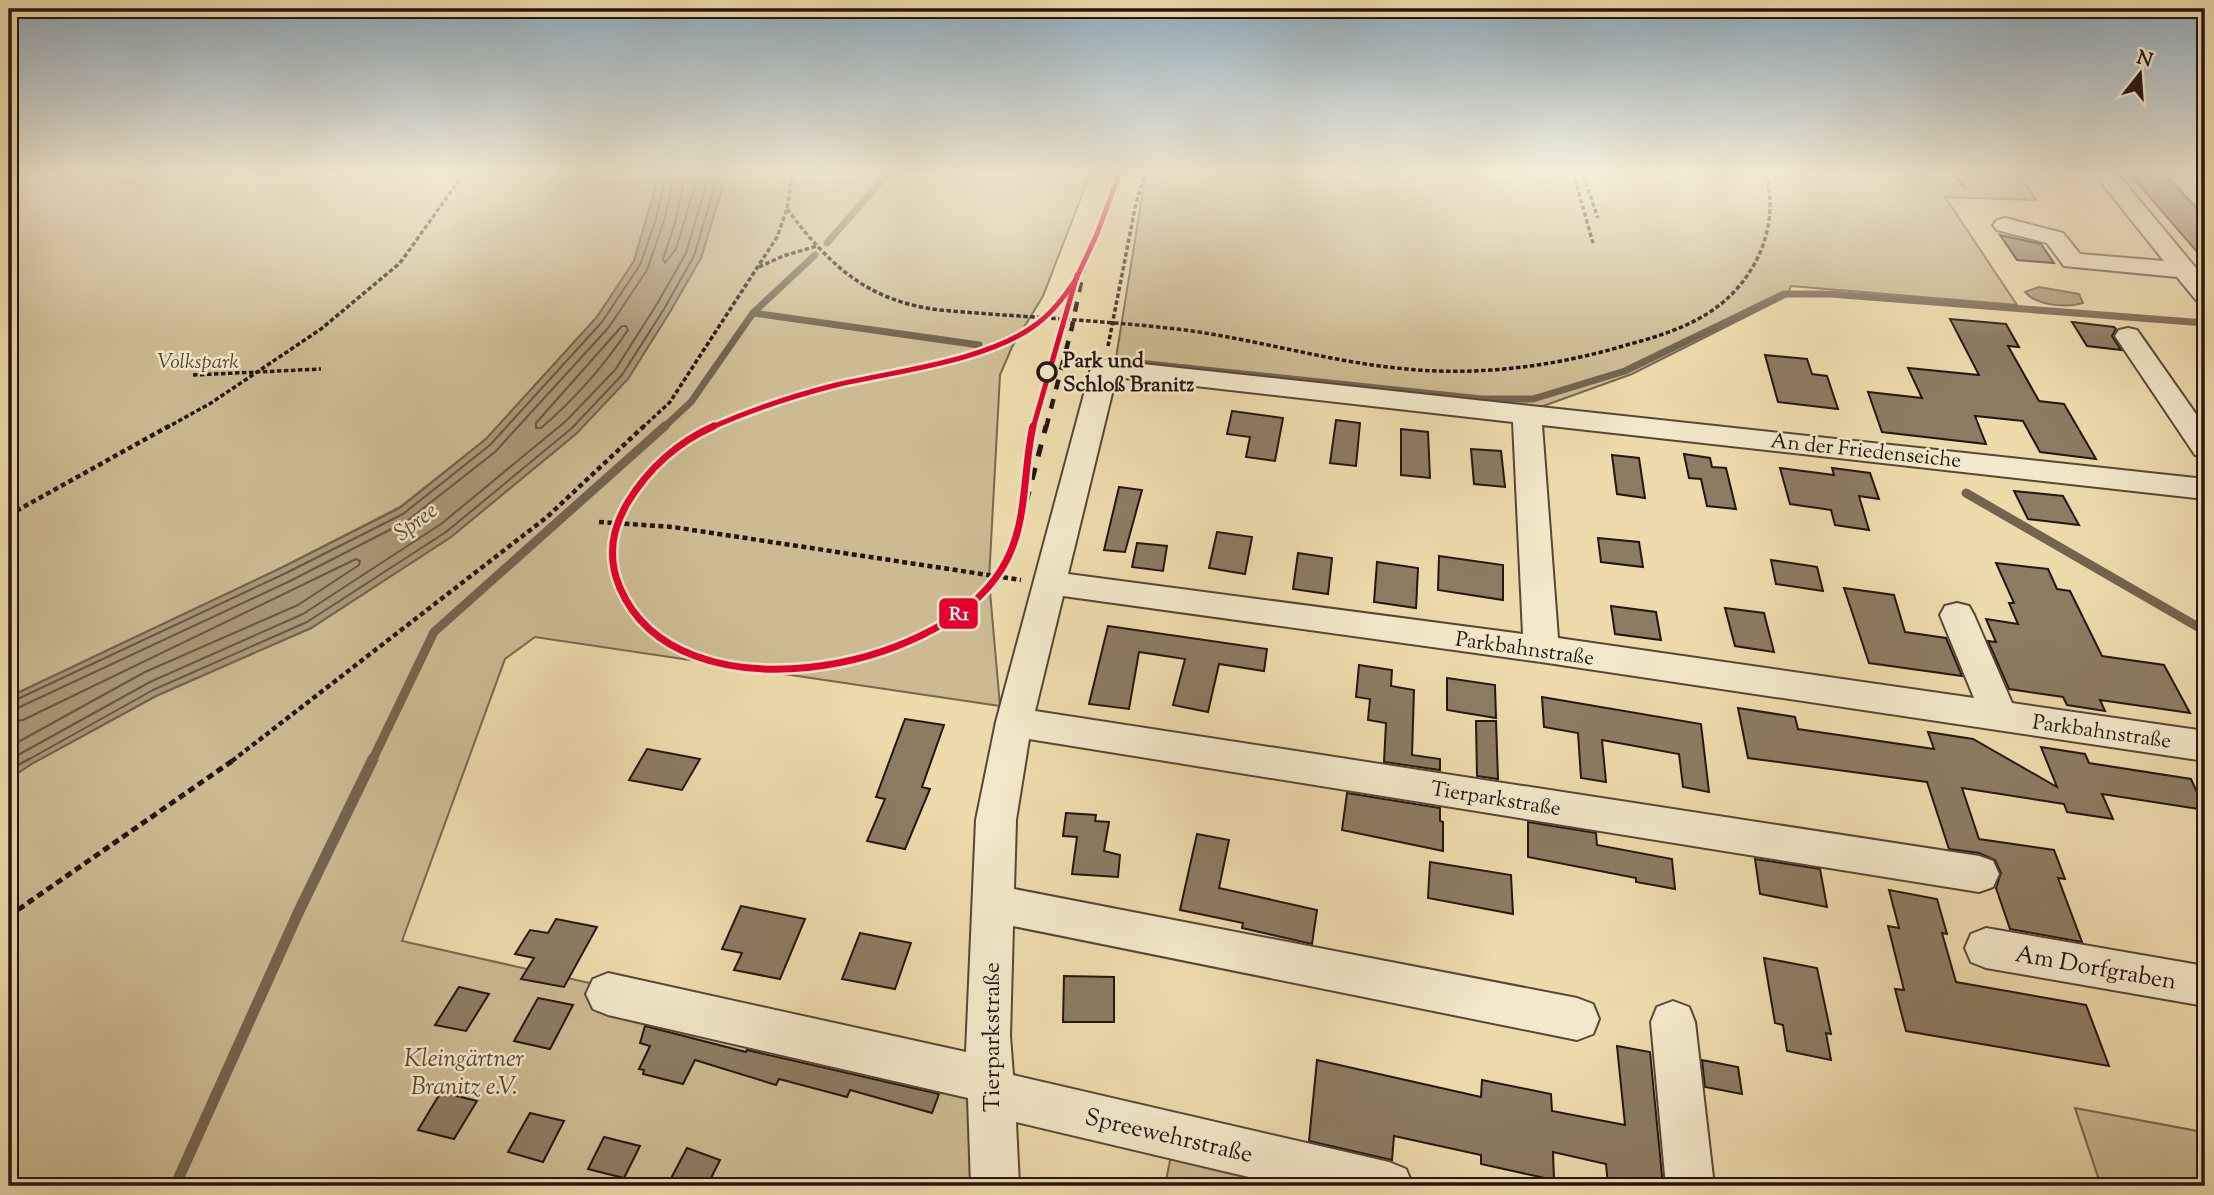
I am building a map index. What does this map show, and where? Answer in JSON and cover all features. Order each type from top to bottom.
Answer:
[{"type":"street","points":[[2016,228],[2055,238],[2073,261],[2186,270]]},
{"type":"street","points":[[2151,228],[2205,295]]},
{"type":"street","points":[[2128,336],[2205,448]]},
{"type":"street","name":"An der Friedenseiche","points":[[1105,368],[2205,489]]},
{"type":"street","name":"Tierparkstraße","points":[[995,1186],[989,1086],[996,820],[1014,722],[1105,368]]},
{"type":"street","points":[[1527,414],[1541,649]]},
{"type":"street","name":"Parkbahnstraße","points":[[1050,583],[1541,649],[2205,746]]},
{"type":"street","points":[[1957,615],[1999,716]]},
{"type":"street","name":"Tierparkstraße","points":[[1014,722],[1979,874]]},
{"type":"street","points":[[993,904],[1577,1019]]},
{"type":"street","name":"Am Dorfgraben","points":[[1986,948],[2205,986]]},
{"type":"street","name":"Spreewehrstraße","points":[[608,994],[1389,1186]]},
{"type":"street","points":[[1673,1023],[1690,1186]]},
{"type":"path","points":[[9,515],[211,403],[321,329],[400,263],[425,228]]},
{"type":"path","points":[[9,916],[265,737],[547,517],[670,402],[758,268],[780,228]]},
{"type":"path","points":[[802,228],[831,265],[865,288],[904,304],[1223,334],[1422,371],[1478,373],[1595,356],[1677,331],[1722,304],[1743,285],[1756,264],[1768,228]]},
{"type":"path","points":[[1110,323],[1130,228]]},
{"type":"path","points":[[1589,228],[1593,243]]},
{"type":"path","points":[[758,268],[783,256],[817,246]]},
{"type":"path","points":[[193,375],[321,369]]},
{"type":"path","points":[[599,522],[673,527],[996,578],[1050,583]]},
{"type":"green space","name":"Volkspark","points":[[9,228],[644,228],[634,261],[597,317],[486,439],[400,507],[283,567],[9,697]]},
{"type":"green space","name":"Kleingärtner Branitz e.V.","points":[[710,228],[1069,228],[1043,296],[1012,347],[1000,375],[989,580],[1000,706],[535,637],[505,659],[402,941],[966,1067],[973,1186],[9,1186],[9,779],[33,763],[156,696],[311,628],[451,537],[577,433],[701,258]]},
{"type":"green space","points":[[1137,228],[1966,228],[2017,305],[1791,286],[1787,296],[1632,374],[1535,409],[1115,364]]},
{"type":"green space","points":[[2075,1108],[2197,1131],[2205,1152],[2205,1186],[2101,1186]]},
{"type":"green space","points":[[1172,1150],[1283,1176],[1282,1186],[1165,1186]]},
{"type":"water","name":"Spree","points":[[644,228],[710,228],[701,258],[628,379],[577,433],[451,537],[311,628],[156,696],[33,763],[9,779],[9,697],[283,567],[400,508],[486,439],[597,317],[634,261]]},
{"type":"water","points":[[2039,287],[2079,294],[2083,303],[2052,305],[2030,297],[2025,292]]},
{"type":"building","points":[[2176,228],[2205,228],[2205,261]]},
{"type":"building","points":[[2000,235],[2041,244],[2054,263],[2017,260]]},
{"type":"building","points":[[1950,319],[2006,324],[2019,347],[2008,346],[2039,401],[2064,404],[2096,459],[2040,452],[2023,421],[1975,416],[1986,444],[1882,432],[1868,392],[1922,398],[1908,368],[1979,375]]},
{"type":"building","points":[[2072,322],[2114,327],[2116,329],[2112,336],[2121,350],[2087,346]]},
{"type":"building","points":[[1765,355],[1807,359],[1812,374],[1827,376],[1838,409],[1778,402]]},
{"type":"building","points":[[1232,411],[1283,418],[1275,461],[1246,457],[1250,437],[1227,434]]},
{"type":"building","points":[[1336,420],[1360,423],[1356,466],[1330,463]]},
{"type":"building","points":[[1401,429],[1428,432],[1430,478],[1401,475]]},
{"type":"building","points":[[1471,449],[1501,451],[1505,487],[1474,484]]},
{"type":"building","points":[[1684,454],[1710,458],[1712,467],[1726,468],[1736,509],[1707,506],[1701,479],[1689,478]]},
{"type":"building","points":[[1612,455],[1639,458],[1645,498],[1617,494]]},
{"type":"building","points":[[1780,468],[1834,475],[1832,468],[1870,473],[1879,499],[1859,496],[1869,530],[1835,525],[1831,510],[1790,504]]},
{"type":"building","points":[[1119,487],[1142,490],[1125,552],[1104,550]]},
{"type":"building","points":[[2014,491],[2063,496],[2079,525],[2028,519]]},
{"type":"building","points":[[1217,532],[1252,537],[1245,574],[1209,568]]},
{"type":"building","points":[[1598,538],[1639,542],[1643,567],[1601,562]]},
{"type":"building","points":[[1137,543],[1167,546],[1163,571],[1132,567]]},
{"type":"building","points":[[1298,553],[1332,558],[1328,594],[1293,589]]},
{"type":"building","points":[[1439,556],[1503,565],[1503,600],[1438,590]]},
{"type":"building","points":[[1771,560],[1817,567],[1823,591],[1776,584]]},
{"type":"building","points":[[1377,562],[1418,568],[1416,608],[1374,602]]},
{"type":"building","points":[[1996,563],[2048,569],[2057,589],[2070,591],[2102,656],[2164,665],[2190,713],[2100,700],[2105,711],[2067,705],[2063,697],[2009,689],[1988,641],[1996,642],[1986,619],[2018,624],[2009,603],[2014,603]]},
{"type":"building","points":[[1844,588],[1894,595],[1905,632],[1946,638],[1962,676],[1869,663]]},
{"type":"building","points":[[1611,606],[1656,612],[1661,640],[1615,634]]},
{"type":"building","points":[[1725,608],[1764,613],[1774,652],[1735,646]]},
{"type":"building","points":[[1108,626],[1267,649],[1264,671],[1219,664],[1208,712],[1173,705],[1185,659],[1139,652],[1129,709],[1089,704]]},
{"type":"building","points":[[1359,665],[1392,670],[1391,686],[1414,690],[1412,755],[1440,759],[1440,770],[1384,762],[1386,723],[1368,720],[1370,699],[1356,697]]},
{"type":"building","points":[[1447,678],[1495,685],[1496,718],[1447,710]]},
{"type":"building","points":[[1542,697],[1701,724],[1709,792],[1683,787],[1679,754],[1602,740],[1606,782],[1581,778],[1578,733],[1544,727]]},
{"type":"building","points":[[1738,708],[1795,717],[1798,729],[1934,749],[1928,732],[1973,739],[2057,787],[2041,747],[2085,754],[2089,763],[2191,779],[2205,810],[2102,794],[2113,819],[2067,812],[2064,804],[1962,788],[1979,839],[2054,850],[2065,879],[2058,878],[2082,942],[2010,929],[1996,888],[2001,873],[1995,860],[1979,853],[1949,849],[1927,782],[1748,758]]},
{"type":"building","points":[[905,719],[944,725],[922,787],[930,789],[905,849],[867,841],[885,799],[876,797]]},
{"type":"building","points":[[1476,721],[1496,721],[1498,779],[1477,776]]},
{"type":"building","points":[[647,749],[700,759],[682,790],[629,780]]},
{"type":"building","points":[[1347,793],[1440,808],[1443,851],[1342,830]]},
{"type":"building","points":[[1066,813],[1096,815],[1095,821],[1109,822],[1104,851],[1120,855],[1118,877],[1072,874],[1077,837],[1063,836]]},
{"type":"building","points":[[1528,822],[1596,833],[1597,845],[1672,859],[1675,889],[1636,882],[1636,878],[1528,857]]},
{"type":"building","points":[[1197,834],[1229,840],[1219,888],[1317,910],[1312,944],[1242,928],[1243,923],[1180,910]]},
{"type":"building","points":[[1755,859],[1820,869],[1827,907],[1760,894]]},
{"type":"building","points":[[1430,862],[1511,875],[1513,914],[1428,898]]},
{"type":"building","points":[[1889,890],[1937,899],[1947,934],[1942,933],[1956,982],[2086,1005],[2109,1066],[1906,1031],[1895,989],[1904,990],[1888,926],[1899,928]]},
{"type":"building","points":[[741,906],[805,919],[780,979],[734,970],[742,953],[722,949]]},
{"type":"building","points":[[556,919],[597,927],[564,987],[521,979],[534,958],[515,954],[530,930],[548,933]]},
{"type":"building","points":[[860,933],[911,943],[895,989],[842,979]]},
{"type":"building","points":[[1764,958],[1817,968],[1831,1034],[1826,1033],[1831,1060],[1787,1051],[1783,1025],[1775,1023]]},
{"type":"building","points":[[1064,976],[1114,977],[1114,1022],[1063,1022]]},
{"type":"building","points":[[459,987],[489,994],[466,1031],[435,1025]]},
{"type":"building","points":[[538,998],[573,1005],[550,1049],[514,1041]]},
{"type":"building","points":[[645,1026],[746,1052],[747,1050],[939,1094],[932,1113],[850,1090],[847,1097],[779,1079],[776,1085],[695,1060],[683,1084],[643,1074],[644,1070],[639,1069],[650,1046],[640,1043]]},
{"type":"building","points":[[1617,1046],[1650,1052],[1663,1186],[1608,1186],[1606,1164],[1553,1152],[1554,1180],[1481,1164],[1481,1155],[1394,1136],[1392,1160],[1309,1141],[1317,1060],[1481,1097],[1482,1080],[1551,1094],[1552,1111],[1625,1125]]},
{"type":"building","points":[[1702,1060],[1738,1067],[1742,1094],[1705,1087]]},
{"type":"building","points":[[441,1092],[477,1101],[454,1139],[418,1130]]},
{"type":"building","points":[[530,1113],[564,1121],[543,1162],[508,1152]]},
{"type":"building","points":[[604,1137],[640,1146],[624,1178],[588,1169]]},
{"type":"building","points":[[687,1148],[720,1160],[707,1186],[667,1186]]},
{"type":"waterway","points":[[827,243],[840,228]]},
{"type":"waterway","points":[[753,313],[815,255]]},
{"type":"waterway","points":[[1110,360],[1482,399],[1533,399],[1625,371],[1784,294],[1830,294],[2205,323]]},
{"type":"waterway","points":[[663,428],[691,402],[753,313]]},
{"type":"waterway","points":[[753,313],[979,345]]},
{"type":"waterway","points":[[372,761],[434,632],[665,426]]},
{"type":"waterway","points":[[1966,493],[2205,631]]},
{"type":"waterway","points":[[175,1186],[299,911],[373,759]]},
{"type":"railway","points":[[1046,428],[1072,327],[1087,252]]},
{"type":"railway","points":[[1020,526],[1046,426]]},
{"type":"transit line","name":"R1","points":[[1076,279],[1099,228]]},
{"type":"transit line","name":"R1","points":[[1076,279],[1077,275]]},
{"type":"transit line","name":"R1","points":[[1076,279],[1032,430],[1016,541],[1001,571],[980,596],[955,617],[926,634],[862,657],[829,664],[775,669],[731,665],[689,653],[669,643],[636,614],[617,580],[612,555],[615,529],[619,517],[641,481],[671,452],[707,429],[748,411],[835,385],[979,351],[1008,340],[1036,325],[1052,312],[1076,279]]},
{"type":"place","name":"Park und Schloß Branitz","points":[[1047,372]]}]
